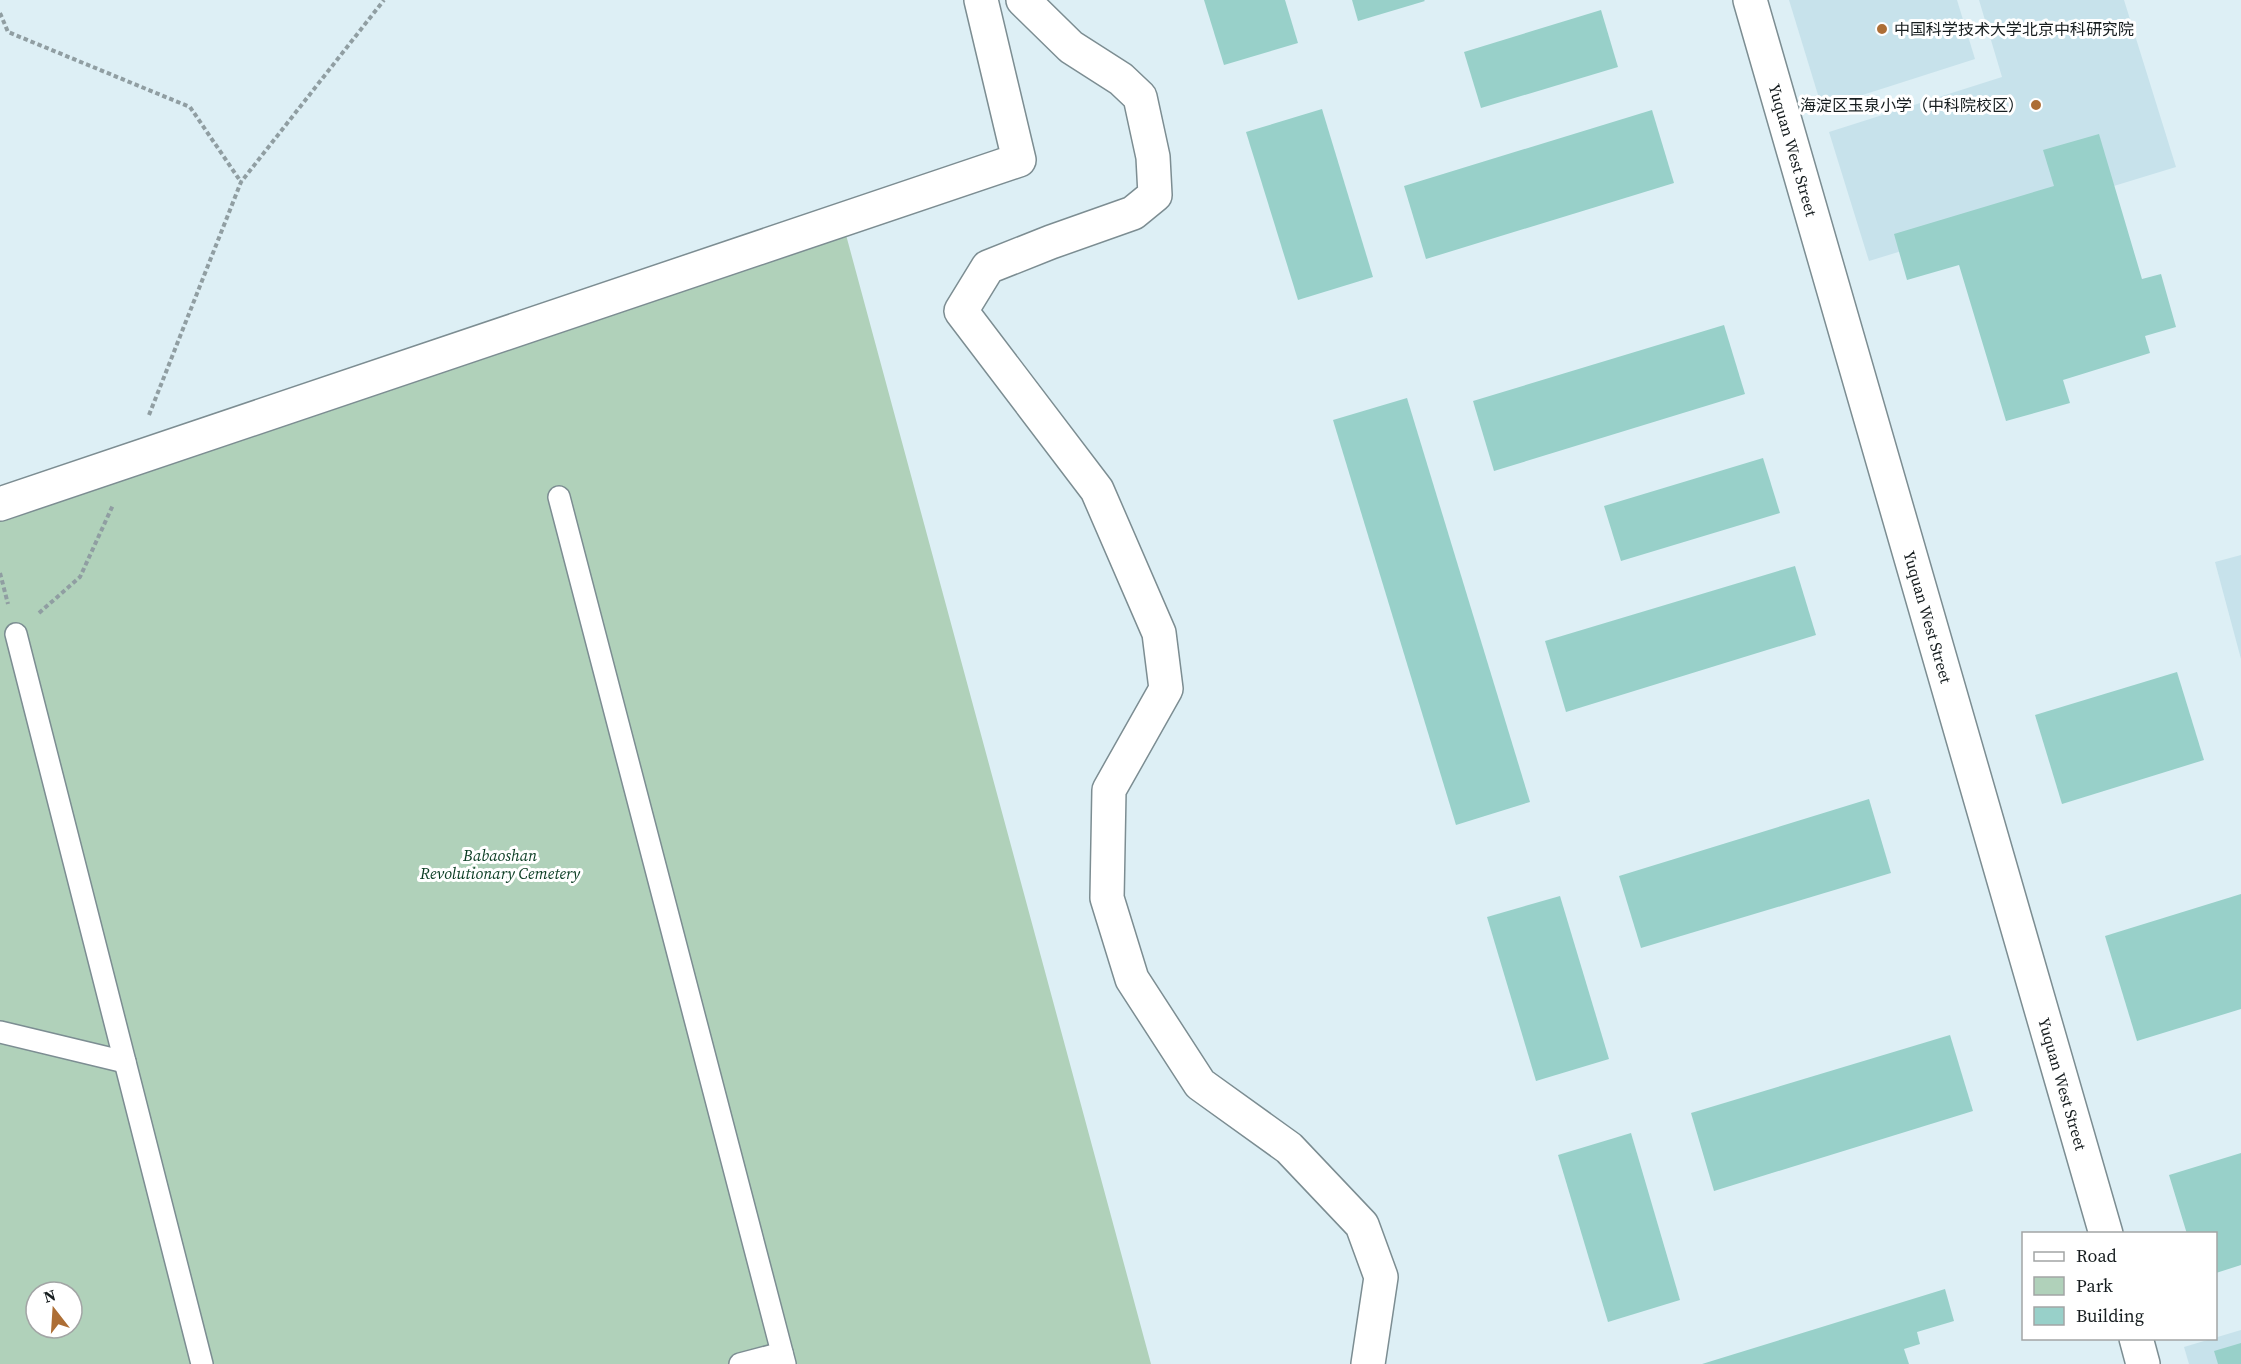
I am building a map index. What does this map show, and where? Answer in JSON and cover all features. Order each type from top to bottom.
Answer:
[{"type":"street","points":[[0,504],[1019,160],[981,0]]},
{"type":"street","points":[[1023,0],[1071,47],[1121,79],[1140,97],[1153,158],[1155,195],[1133,213],[988,267],[961,311],[1097,490],[1159,633],[1166,689],[1109,790],[1107,898],[1132,979],[1200,1084],[1289,1148],[1362,1225],[1381,1277],[1368,1364]]},
{"type":"street","name":"Yuquan West Street","points":[[1750,0],[2106,1232]]},
{"type":"street","points":[[2137,1340],[2143,1364]]},
{"type":"lane","points":[[559,497],[784,1358],[740,1364]]},
{"type":"lane","points":[[16,634],[202,1364]]},
{"type":"lane","points":[[0,1032],[125,1062]]},
{"type":"path","points":[[16,634],[80,578],[103,531],[241,182],[384,0]]},
{"type":"path","points":[[0,13],[8,32],[190,107],[241,182]]},
{"type":"shaded area","name":"中国科学技术大学北京中科研究院","points":[[1789,0],[1957,0],[1975,59],[1822,108]]},
{"type":"shaded area","name":"海淀区玉泉小学（中科院校区）","points":[[1979,0],[2124,0],[2176,167],[1869,261],[1829,132],[2002,77]]},
{"type":"shaded area","points":[[2241,555],[2241,659],[2215,562]]},
{"type":"shaded area","points":[[2241,1330],[2241,1364],[2189,1364],[2184,1347],[2207,1340],[2217,1340],[2217,1337]]},
{"type":"green space","name":"Babaoshan Revolutionary Cemetery","points":[[842,220],[1151,1364],[0,1364],[0,504]]},
{"type":"building","points":[[1204,0],[1285,0],[1298,43],[1224,65]]},
{"type":"building","points":[[1352,0],[1424,0],[1425,1],[1358,21]]},
{"type":"building","points":[[1601,10],[1618,67],[1481,108],[1464,52]]},
{"type":"building","points":[[1322,109],[1373,277],[1298,300],[1246,132]]},
{"type":"building","points":[[1652,110],[1674,183],[1426,259],[1404,186]]},
{"type":"building","points":[[2099,134],[2142,279],[2161,274],[2176,327],[2145,336],[2150,353],[2063,380],[2070,403],[2006,421],[1959,265],[1907,280],[1894,234],[2054,186],[2043,150]]},
{"type":"building","points":[[1724,325],[1745,394],[1494,471],[1473,401]]},
{"type":"building","points":[[1407,398],[1530,802],[1456,825],[1333,420]]},
{"type":"building","points":[[1763,458],[1780,513],[1621,561],[1604,506]]},
{"type":"building","points":[[1795,566],[1816,635],[1566,712],[1545,641]]},
{"type":"building","points":[[2177,672],[2204,760],[2062,804],[2035,715]]},
{"type":"building","points":[[1869,799],[1891,873],[1641,948],[1619,876]]},
{"type":"building","points":[[2241,894],[2241,1009],[2137,1041],[2105,936]]},
{"type":"building","points":[[1560,896],[1609,1059],[1536,1081],[1487,917]]},
{"type":"building","points":[[1950,1035],[1973,1111],[1714,1191],[1691,1113]]},
{"type":"building","points":[[1631,1133],[1680,1300],[1608,1322],[1558,1155]]},
{"type":"building","points":[[2241,1153],[2241,1265],[2217,1273],[2217,1232],[2186,1232],[2169,1175]]},
{"type":"building","points":[[1945,1289],[1954,1321],[1917,1332],[1920,1344],[1904,1349],[1909,1364],[1702,1364]]},
{"type":"building","points":[[2241,1343],[2241,1364],[2218,1364],[2214,1351]]},
{"type":"place","name":"中国科学技术大学北京中科研究院","points":[[1882,29]]},
{"type":"place","name":"海淀区玉泉小学（中科院校区）","points":[[2036,105]]}]
